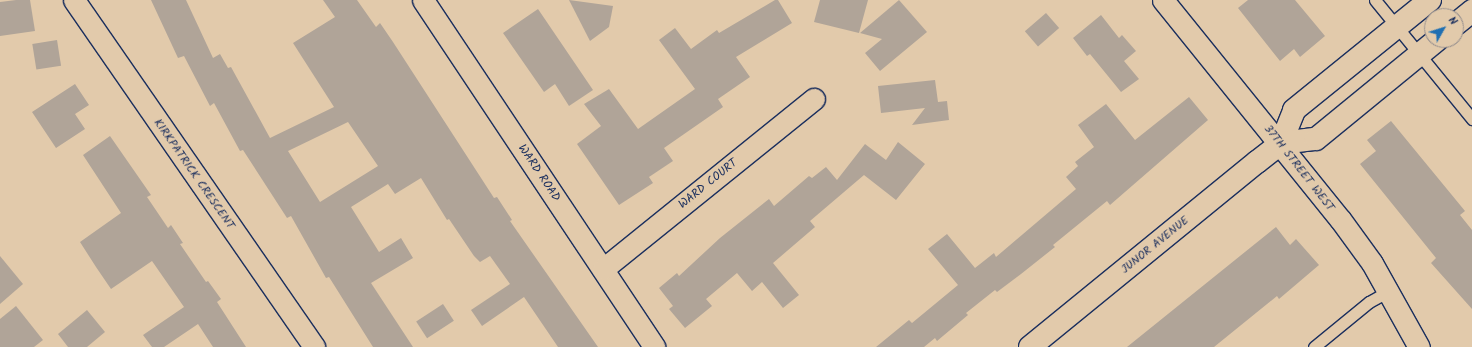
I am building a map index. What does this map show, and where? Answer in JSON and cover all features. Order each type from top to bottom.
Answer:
[{"type":"street","name":"KIRKPATRICK CRESCENT","points":[[74,0],[314,347]]},
{"type":"street","name":"WARD ROAD","points":[[423,0],[654,347]]},
{"type":"street","name":"37TH STREET WEST","points":[[1163,0],[1281,143],[1340,219],[1389,291],[1420,347]]},
{"type":"street","name":"JUNOR AVENUE","points":[[1030,347],[1281,143],[1294,110],[1430,0]]},
{"type":"street","points":[[1464,18],[1472,11]]},
{"type":"street","points":[[1281,143],[1316,140],[1427,48]]},
{"type":"street","name":"WARD COURT","points":[[603,269],[814,99]]},
{"type":"lane","points":[[1375,0],[1472,119]]},
{"type":"lane","points":[[1314,347],[1369,302],[1389,291]]},
{"type":"building","points":[[30,0],[35,31],[0,36],[0,2]]},
{"type":"building","points":[[151,0],[186,0],[213,58],[220,54],[228,68],[231,67],[270,138],[334,107],[293,43],[335,17],[323,0],[357,0],[376,27],[380,23],[494,198],[497,197],[512,220],[510,221],[598,347],[558,347],[524,297],[482,326],[471,310],[510,284],[490,256],[480,262],[474,256],[449,219],[447,220],[421,178],[395,194],[388,184],[351,207],[379,252],[401,238],[413,258],[371,283],[413,347],[373,347],[329,277],[326,278],[291,216],[287,218],[243,150],[240,151],[214,103],[210,106],[184,56],[178,58]],"holes":[[[348,122],[378,166],[320,202],[288,151]]]},
{"type":"building","points":[[569,0],[613,6],[609,27],[590,41]]},
{"type":"building","points":[[775,0],[778,0],[792,23],[736,57],[750,77],[718,99],[723,107],[664,148],[673,161],[649,177],[653,183],[619,205],[577,144],[601,126],[584,104],[609,89],[638,129],[695,89],[659,40],[675,28],[691,49],[717,30],[719,33]]},
{"type":"building","points":[[820,0],[868,0],[859,33],[814,22]]},
{"type":"building","points":[[899,0],[927,32],[880,71],[865,53],[882,39],[860,33]]},
{"type":"building","points":[[1248,0],[1295,0],[1325,36],[1300,57],[1294,49],[1280,61],[1238,8]]},
{"type":"building","points":[[538,9],[593,90],[569,106],[555,84],[544,92],[503,33]]},
{"type":"building","points":[[1046,13],[1059,28],[1038,46],[1025,31]]},
{"type":"building","points":[[1101,15],[1119,38],[1122,35],[1136,51],[1124,61],[1139,79],[1121,92],[1090,54],[1087,56],[1073,38]]},
{"type":"building","points":[[57,40],[61,66],[36,70],[32,44]]},
{"type":"building","points":[[935,80],[938,102],[947,101],[949,120],[912,125],[925,108],[881,113],[878,86]]},
{"type":"building","points":[[75,84],[89,105],[75,114],[85,129],[56,148],[32,112]]},
{"type":"building","points":[[1189,97],[1208,120],[1110,205],[1107,201],[1053,245],[1055,247],[997,292],[995,290],[966,313],[968,315],[937,341],[935,338],[924,347],[876,347],[909,320],[912,323],[958,285],[928,249],[947,234],[975,268],[994,253],[996,257],[1076,189],[1066,177],[1078,166],[1075,162],[1094,147],[1078,125],[1106,104],[1135,140]]},
{"type":"building","points":[[1391,121],[1465,211],[1460,215],[1472,230],[1472,309],[1431,263],[1436,258],[1360,164],[1376,151],[1367,140]]},
{"type":"building","points":[[110,136],[151,195],[147,197],[168,228],[171,225],[183,243],[180,244],[206,282],[208,281],[221,299],[217,302],[246,347],[213,347],[198,324],[164,347],[152,347],[143,335],[184,307],[152,261],[111,289],[96,267],[80,242],[121,213],[83,155]]},
{"type":"building","points":[[898,142],[925,164],[896,200],[864,175],[810,221],[815,227],[773,263],[799,295],[783,308],[762,282],[752,291],[737,273],[706,299],[712,306],[685,328],[669,309],[673,306],[659,288],[677,273],[679,276],[720,238],[769,199],[774,206],[809,176],[812,178],[826,167],[837,180],[865,144],[886,160]]},
{"type":"building","points":[[1276,227],[1290,245],[1296,239],[1319,265],[1279,299],[1277,296],[1214,347],[1127,347]]},
{"type":"building","points":[[0,256],[23,284],[0,304]]},
{"type":"building","points":[[443,304],[454,321],[427,338],[416,321]]},
{"type":"building","points":[[16,306],[43,340],[34,347],[0,347],[0,319]]},
{"type":"building","points":[[87,310],[105,332],[87,347],[68,347],[58,334]]}]
